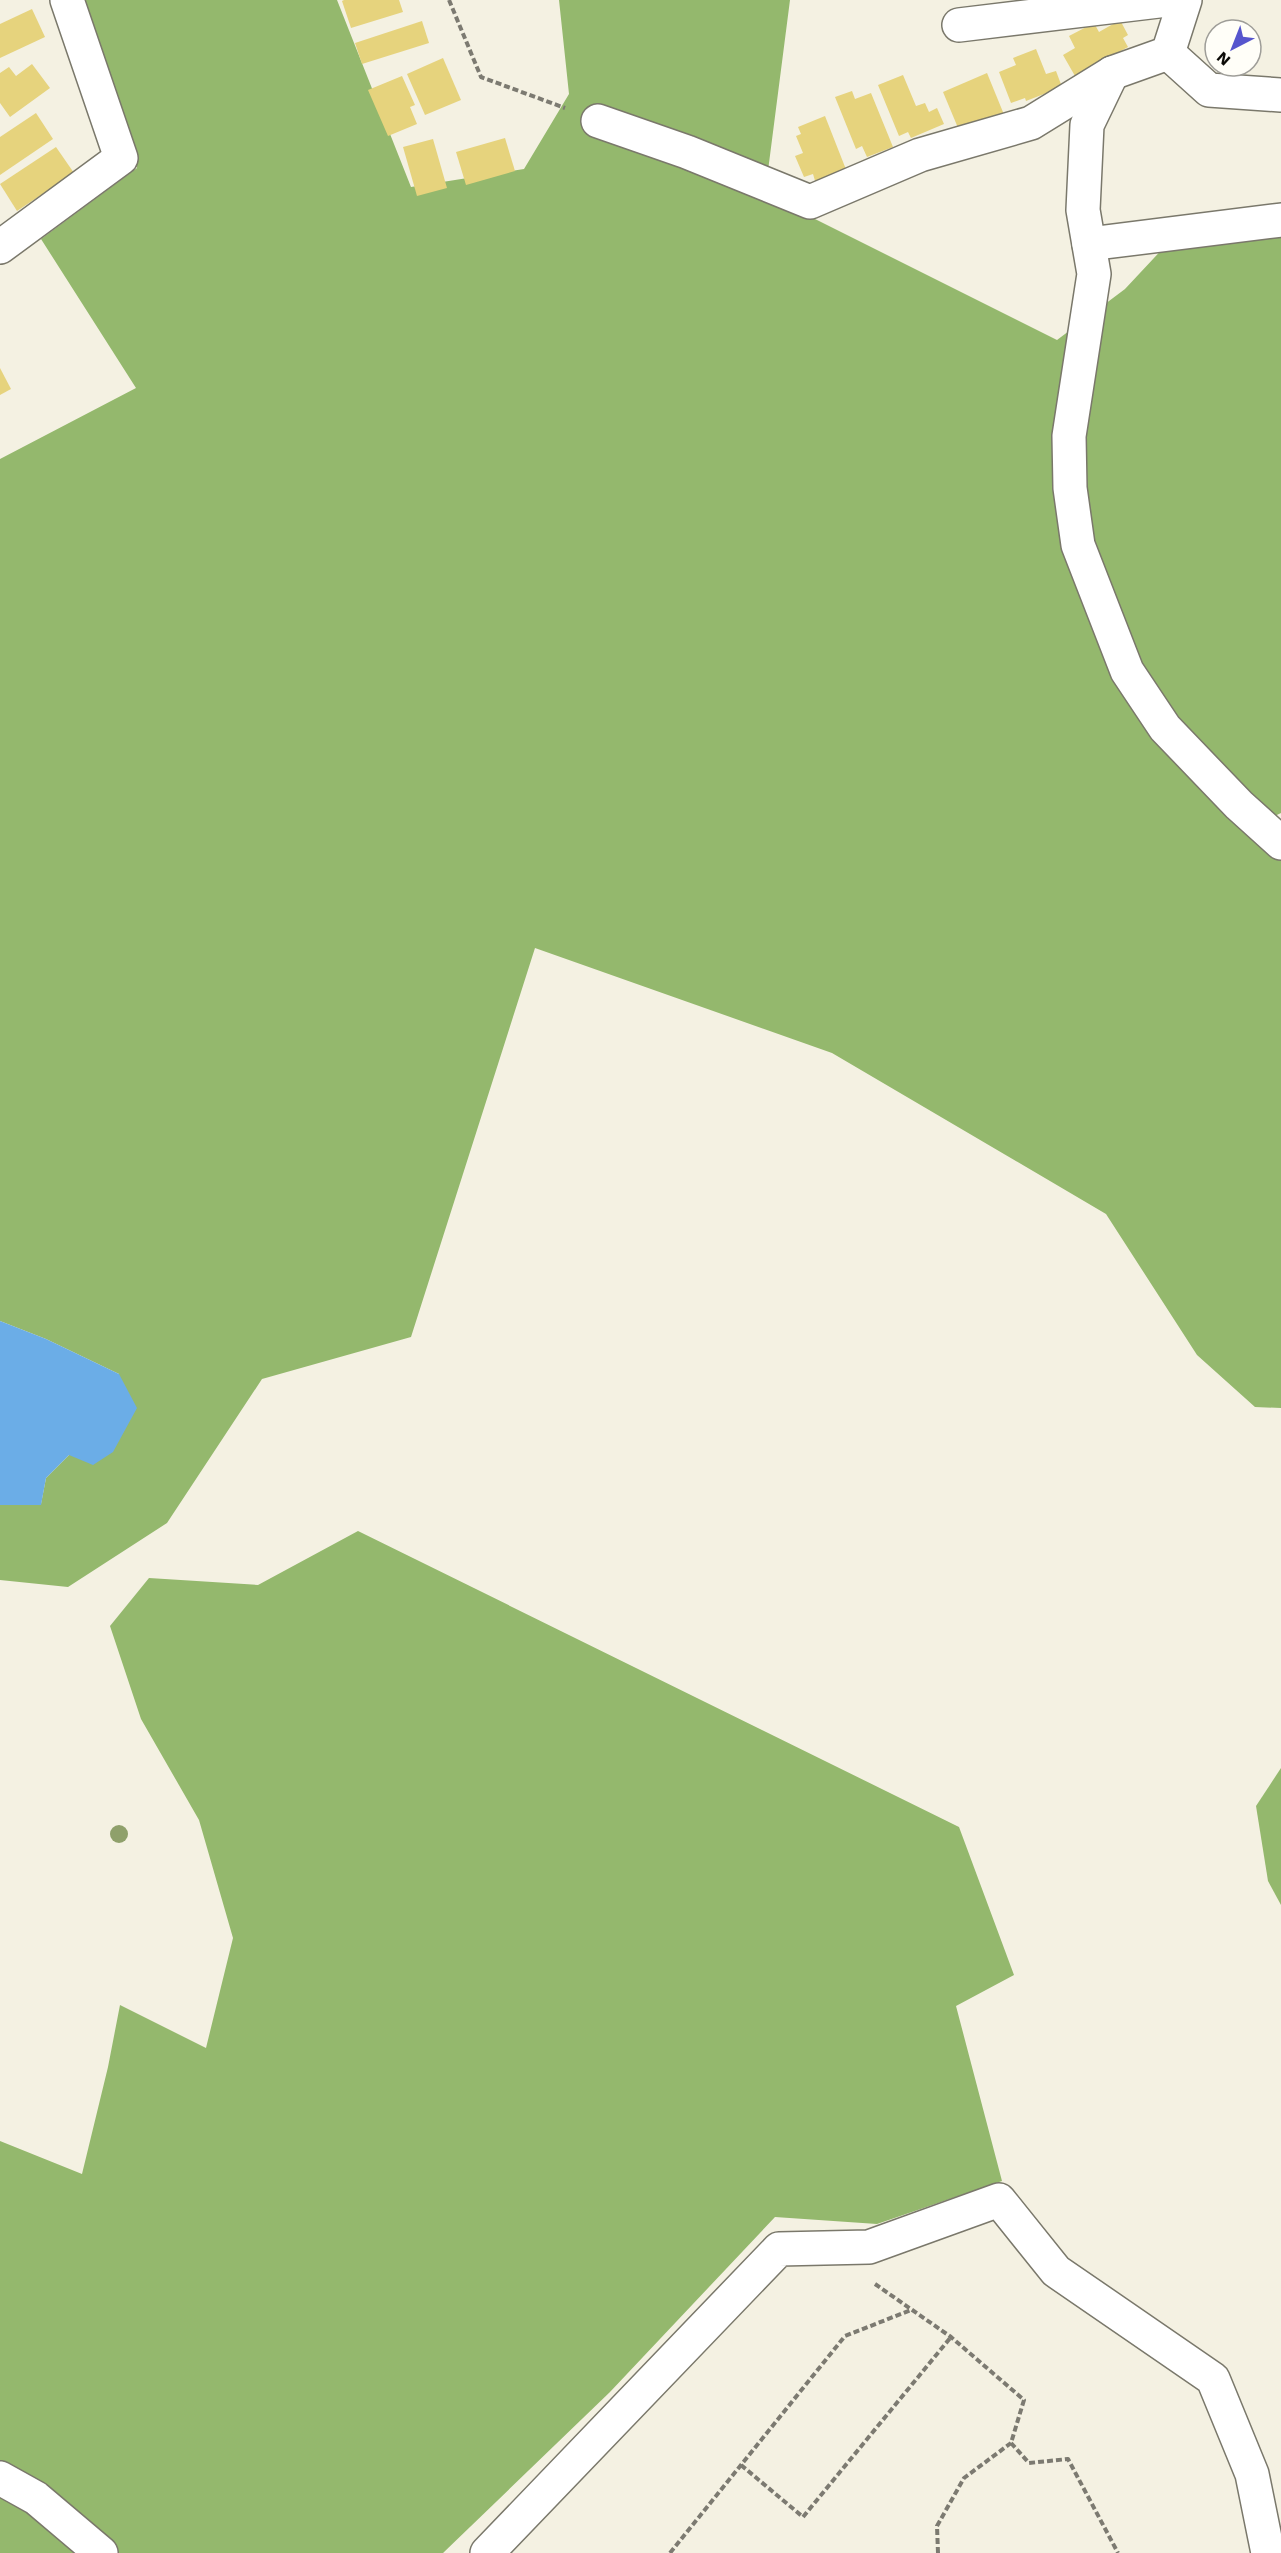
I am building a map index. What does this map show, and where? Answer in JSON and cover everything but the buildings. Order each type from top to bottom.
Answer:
[{"type":"street","points":[[0,247],[121,158],[68,0]]},
{"type":"street","points":[[959,25],[1167,0]]},
{"type":"street","points":[[1168,53],[1185,0]]},
{"type":"street","points":[[598,121],[687,152],[810,202],[920,155],[1031,123],[1112,73],[1168,53]]},
{"type":"street","points":[[1168,53],[1209,90],[1281,95]]},
{"type":"street","points":[[1112,73],[1087,125],[1083,210],[1094,274],[1069,436],[1070,488],[1078,545],[1127,671],[1165,728],[1239,805],[1281,843]]},
{"type":"street","points":[[1089,244],[1281,220]]},
{"type":"street","points":[[487,2553],[779,2249],[869,2247],[999,2200],[1056,2271],[1213,2379],[1252,2474],[1268,2553]]},
{"type":"street","points":[[0,2478],[36,2498],[101,2553]]},
{"type":"path","points":[[449,0],[481,78],[598,121]]},
{"type":"path","points":[[874,2284],[951,2337],[1024,2400],[1011,2443],[964,2478],[937,2526],[938,2553]]},
{"type":"path","points":[[670,2553],[845,2336],[911,2310]]},
{"type":"path","points":[[741,2465],[803,2517],[951,2337]]},
{"type":"path","points":[[1011,2443],[1029,2463],[1068,2459],[1118,2553]]},
{"type":"green space","points":[[78,0],[337,0],[411,187],[524,169],[569,94],[559,0],[790,0],[765,194],[1057,340],[1125,289],[1183,227],[1281,222],[1281,813],[1264,821],[1281,849],[1281,1408],[1255,1407],[1197,1355],[1106,1214],[832,1053],[535,948],[411,1337],[262,1379],[167,1523],[68,1587],[0,1580],[0,1505],[41,1504],[46,1478],[69,1455],[119,1374],[46,1339],[0,1321],[0,459],[136,388],[41,239],[137,168]]},
{"type":"green space","points":[[358,1531],[959,1827],[1014,1975],[956,2006],[1002,2181],[877,2224],[775,2217],[610,2392],[443,2553],[0,2553],[0,2141],[82,2174],[108,2067],[120,2005],[206,2048],[233,1938],[199,1820],[141,1719],[110,1626],[149,1578],[258,1585]]},
{"type":"green space","points":[[1281,1768],[1281,1905],[1268,1881],[1256,1806]]},
{"type":"water","points":[[0,1321],[46,1339],[119,1374],[137,1408],[113,1452],[93,1465],[69,1455],[46,1478],[41,1505],[0,1505]]}]
